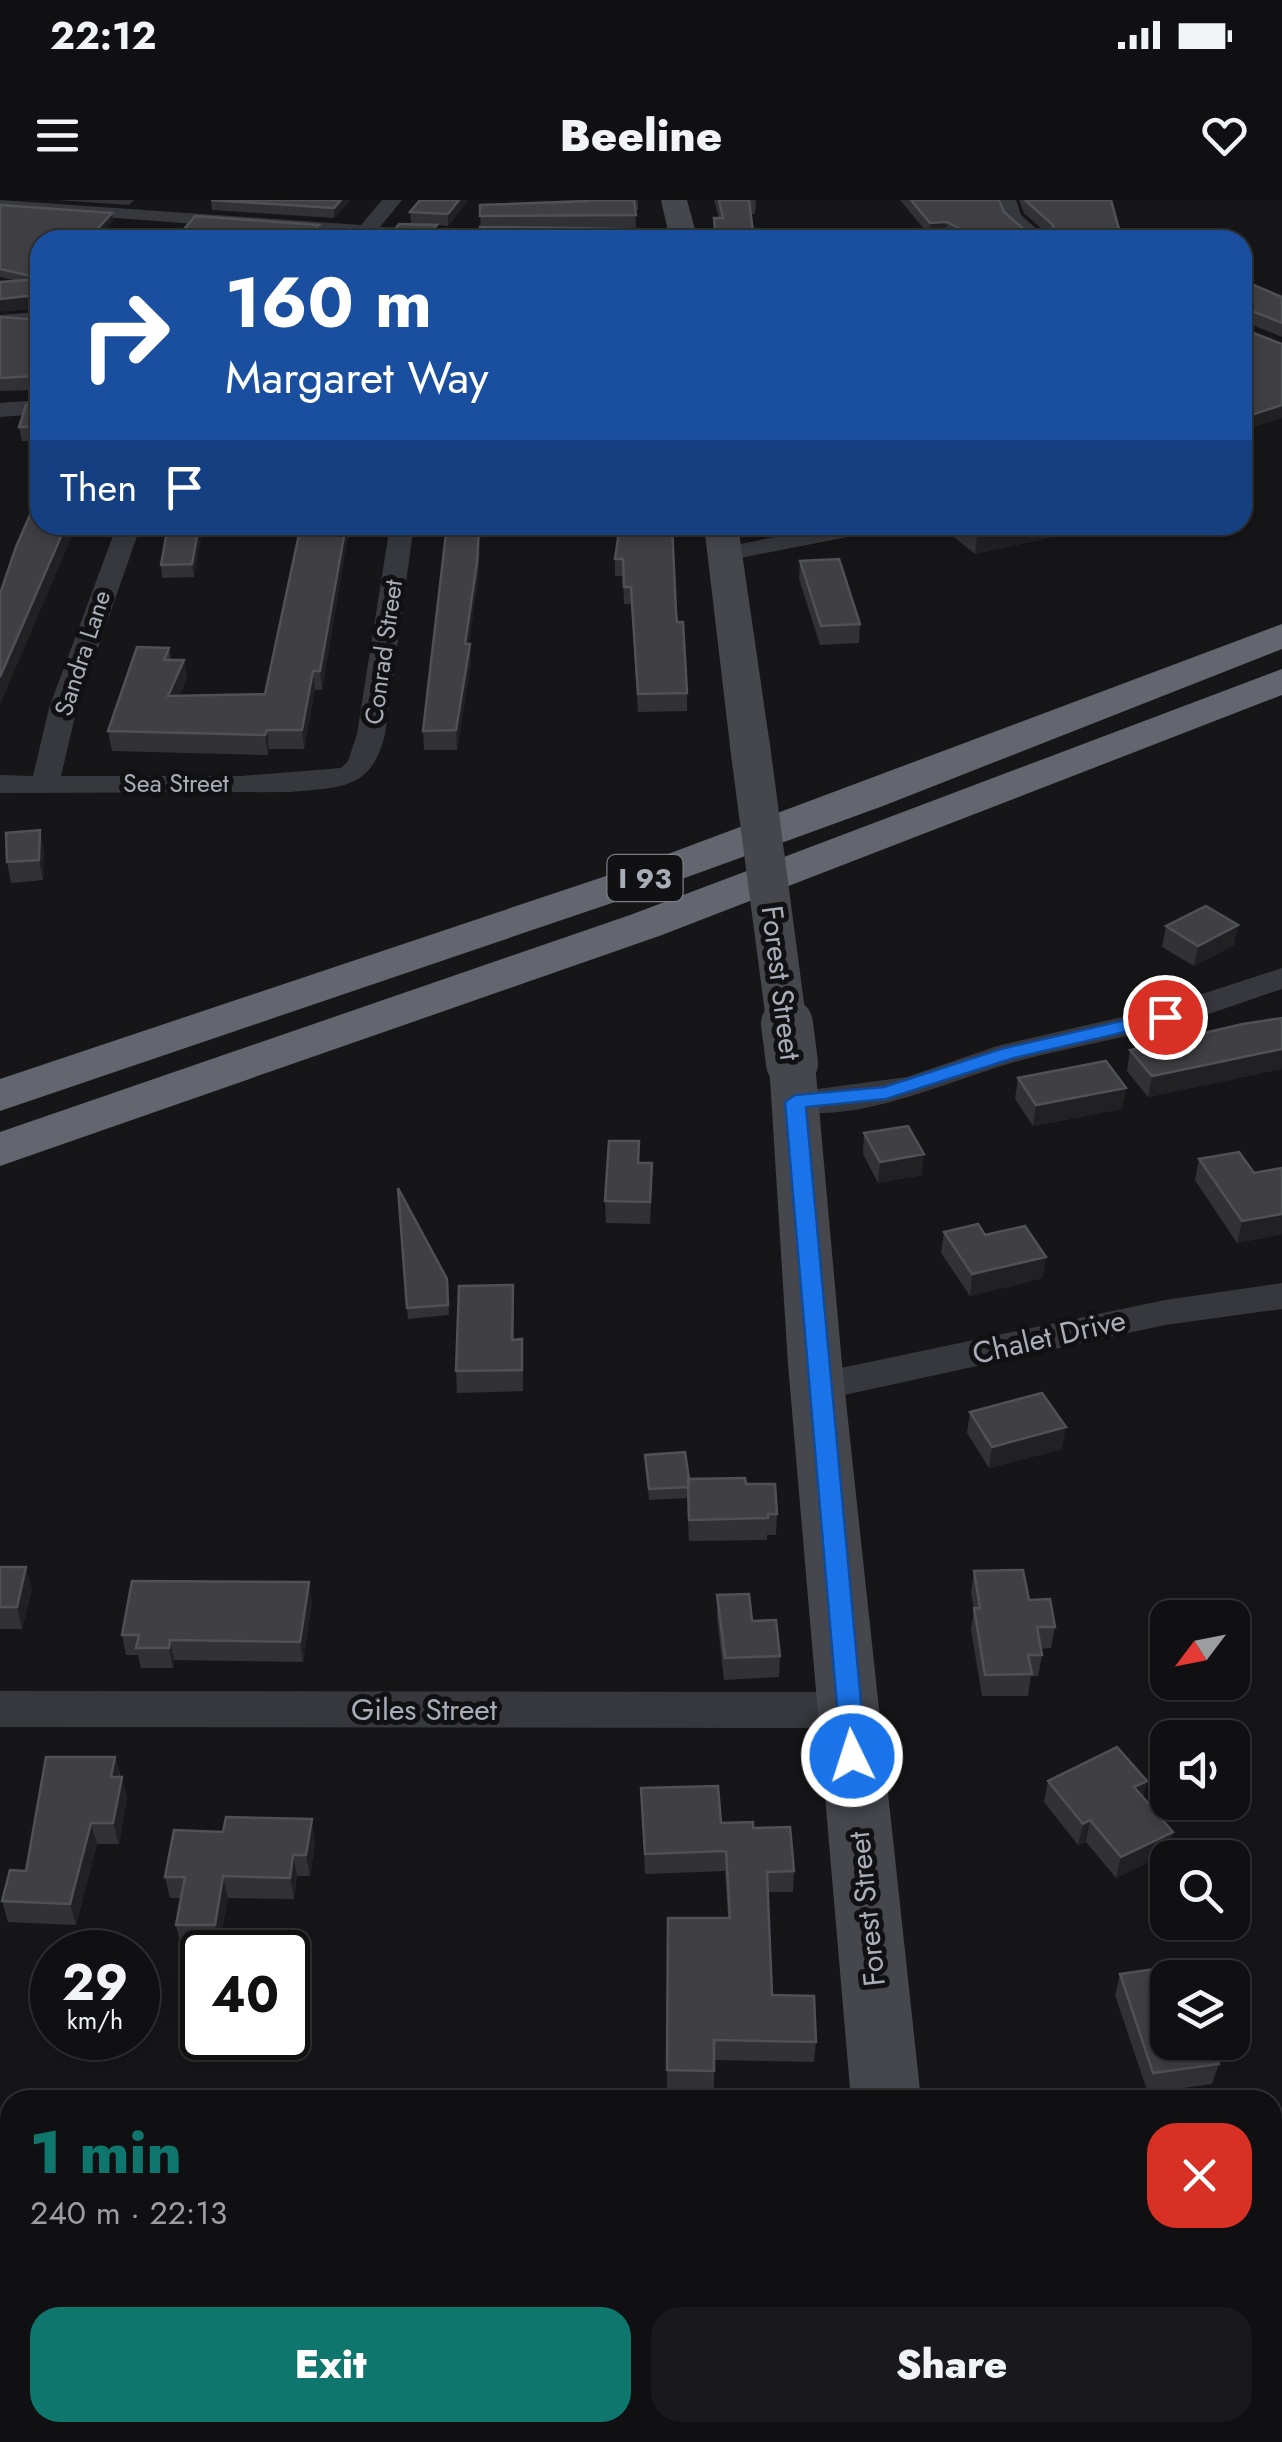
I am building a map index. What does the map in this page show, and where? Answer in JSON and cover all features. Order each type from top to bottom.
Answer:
[{"type":"highway","points":[[947,766],[1282,604]]},
{"type":"highway","name":"I 93","points":[[0,1096],[468,940],[947,766],[1282,636]]},
{"type":"highway","name":"I 93","points":[[0,1150],[646,926],[1282,681]]},
{"type":"highway","points":[[931,819],[1137,763],[1282,717]]},
{"type":"street","points":[[159,230],[188,200]]},
{"type":"street","points":[[368,230],[392,200]]},
{"type":"street","points":[[674,200],[681,230]]},
{"type":"street","points":[[1006,200],[1012,218],[1027,230]]},
{"type":"street","points":[[0,204],[306,230]]},
{"type":"street","points":[[0,321],[30,319]]},
{"type":"street","points":[[0,410],[30,408]]},
{"type":"street","name":"Sandra Lane","points":[[44,784],[62,708],[124,535]]},
{"type":"street","name":"Conrad Street","points":[[352,774],[363,760],[371,734],[401,535]]},
{"type":"street","points":[[723,540],[773,535]]},
{"type":"street","name":"Forest Street","points":[[723,540],[794,1082],[817,1387],[885,2090]]},
{"type":"street","name":"Sea Street","points":[[0,784],[274,782],[352,774]]},
{"type":"street","points":[[794,1082],[900,1090],[1008,1053],[1165,1017],[1282,978]]},
{"type":"street","name":"Chalet Drive","points":[[817,1387],[917,1370],[1114,1320],[1282,1296]]},
{"type":"street","name":"Giles Street","points":[[0,1709],[848,1710]]},
{"type":"building","points":[[211,200],[341,200],[334,208]]},
{"type":"building","points":[[420,200],[459,200],[448,214],[410,212]]},
{"type":"building","points":[[634,200],[636,215],[480,216],[480,205]]},
{"type":"building","points":[[719,200],[749,200],[753,230],[715,230],[714,218],[723,218]]},
{"type":"building","points":[[911,200],[999,200],[1004,212],[1025,230],[962,230],[947,222],[930,223]]},
{"type":"building","points":[[1025,200],[1111,200],[1119,230],[1053,230],[1053,225]]},
{"type":"building","points":[[0,205],[112,213],[96,230],[30,230],[30,276],[0,269]]},
{"type":"building","points":[[195,216],[319,225],[314,230],[183,230]]},
{"type":"building","points":[[399,224],[437,225],[433,230],[394,230]]},
{"type":"building","points":[[480,227],[637,230],[480,230]]},
{"type":"building","points":[[30,280],[30,294],[0,299],[0,282]]},
{"type":"building","points":[[1252,284],[1282,297],[1282,323],[1252,311]]},
{"type":"building","points":[[0,317],[30,320],[30,376],[0,378]]},
{"type":"building","points":[[1252,332],[1282,344],[1282,405],[1252,415]]},
{"type":"building","points":[[30,404],[30,427],[19,427],[26,405]]},
{"type":"building","points":[[30,515],[30,535],[62,535],[0,677],[0,594]]},
{"type":"building","points":[[197,535],[192,564],[161,565],[166,537]]},
{"type":"building","points":[[299,535],[344,535],[320,671],[313,671],[302,730],[267,730],[265,735],[108,731],[137,647],[169,648],[164,660],[184,660],[168,696],[265,694]]},
{"type":"building","points":[[446,535],[478,535],[465,644],[470,644],[456,730],[423,731]]},
{"type":"building","points":[[619,535],[672,535],[676,612],[677,622],[683,622],[687,693],[638,694],[631,587],[624,587],[623,559],[615,559]]},
{"type":"building","points":[[839,559],[860,624],[821,626],[800,561]]},
{"type":"building","points":[[40,830],[39,860],[7,862],[6,833]]},
{"type":"building","points":[[1206,906],[1238,925],[1198,946],[1166,926]]},
{"type":"building","points":[[1282,1018],[1282,1049],[1152,1076],[1130,1050],[1243,1024]]},
{"type":"building","points":[[1106,1061],[1126,1088],[1036,1105],[1018,1078]]},
{"type":"building","points":[[908,1126],[924,1154],[880,1162],[864,1133]]},
{"type":"building","points":[[609,1141],[639,1141],[638,1163],[652,1163],[650,1202],[605,1201]]},
{"type":"building","points":[[1239,1152],[1254,1173],[1282,1168],[1282,1214],[1242,1221],[1199,1159]]},
{"type":"building","points":[[398,1188],[447,1279],[448,1305],[407,1308]]},
{"type":"building","points":[[978,1224],[985,1235],[1025,1226],[1046,1257],[972,1274],[944,1232]]},
{"type":"building","points":[[513,1285],[512,1340],[522,1339],[522,1370],[456,1371],[459,1286]]},
{"type":"building","points":[[1042,1393],[1066,1427],[992,1447],[970,1412]]},
{"type":"building","points":[[685,1452],[688,1487],[649,1489],[645,1455]]},
{"type":"building","points":[[745,1478],[746,1484],[775,1484],[777,1514],[768,1514],[768,1518],[689,1520],[688,1479]]},
{"type":"building","points":[[0,1567],[26,1567],[17,1607],[0,1607]]},
{"type":"building","points":[[1023,1570],[1029,1600],[1050,1599],[1055,1627],[1037,1627],[1042,1655],[1028,1655],[1032,1674],[985,1675],[974,1608],[980,1608],[974,1571]]},
{"type":"building","points":[[132,1581],[309,1582],[300,1642],[170,1640],[169,1648],[136,1648],[139,1635],[122,1635]]},
{"type":"building","points":[[749,1594],[752,1621],[776,1620],[780,1656],[725,1658],[717,1595]]},
{"type":"building","points":[[1117,1747],[1147,1781],[1134,1787],[1150,1805],[1150,1820],[1163,1820],[1173,1832],[1121,1857],[1090,1820],[1083,1824],[1048,1781]]},
{"type":"building","points":[[46,1757],[115,1757],[111,1777],[122,1777],[113,1823],[91,1823],[70,1904],[2,1901],[10,1870],[26,1871]]},
{"type":"building","points":[[718,1786],[721,1823],[753,1822],[753,1828],[790,1827],[794,1871],[767,1872],[772,1995],[814,1996],[816,2042],[714,2040],[714,2071],[667,2070],[668,1918],[730,1918],[726,1851],[645,1854],[641,1788]]},
{"type":"building","points":[[226,1817],[312,1819],[306,1855],[293,1855],[290,1878],[223,1876],[215,1925],[176,1925],[185,1877],[165,1877],[174,1830],[223,1832]]},
{"type":"building","points":[[1150,1970],[1150,2060],[1218,2060],[1219,2064],[1153,2073],[1120,1974]]},
{"type":"route","points":[[852,1756],[795,1102],[886,1093],[1008,1053],[1165,1017]]}]
